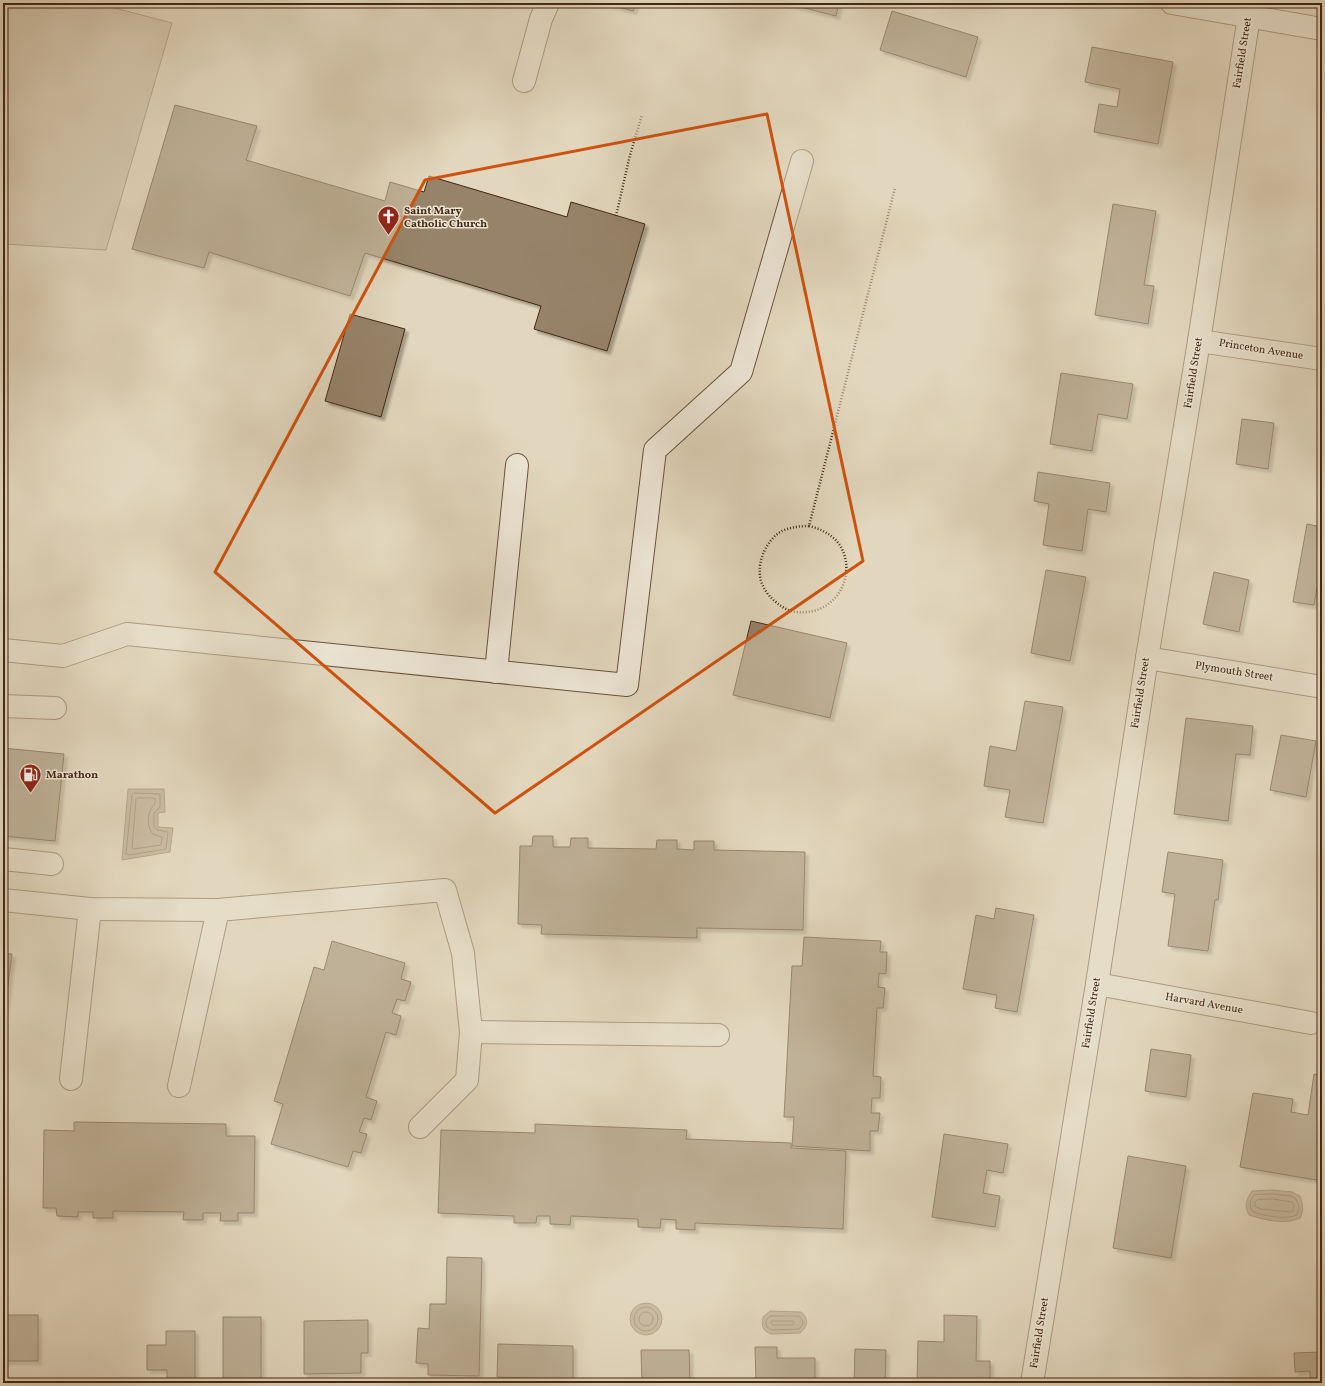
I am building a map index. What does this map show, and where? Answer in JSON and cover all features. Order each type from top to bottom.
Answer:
[{"type":"street","points":[[524,81],[541,19],[548,3]]},
{"type":"street","points":[[1172,3],[1250,10],[1322,29]]},
{"type":"street","name":"Fairfield Street","points":[[1032,1383],[1097,984],[1250,10]]},
{"type":"street","points":[[3,650],[63,656],[127,634],[627,685],[655,450],[741,372],[802,161]]},
{"type":"street","name":"Princeton Avenue","points":[[1199,341],[1322,359]]},
{"type":"street","points":[[496,672],[517,466]]},
{"type":"street","name":"Plymouth Street","points":[[1147,658],[1322,687]]},
{"type":"street","points":[[3,706],[55,708]]},
{"type":"street","points":[[3,859],[52,864]]},
{"type":"street","points":[[3,900],[90,909],[218,910],[445,890],[463,953],[471,1032],[467,1080],[420,1127]]},
{"type":"street","points":[[71,1079],[90,909]]},
{"type":"street","points":[[179,1086],[218,910]]},
{"type":"street","name":"Harvard Avenue","points":[[1097,984],[1310,1023]]},
{"type":"street","points":[[471,1032],[718,1035]]},
{"type":"path","points":[[616,216],[630,155],[642,115]]},
{"type":"path","points":[[809,526],[895,188]]},
{"type":"path","points":[[809,526],[821,529],[832,536],[841,546],[846,558],[847,570],[844,584],[838,596],[828,606],[815,612],[801,613],[788,610],[776,603],[771,598],[766,592],[761,580],[760,566],[764,552],[771,540],[782,531],[795,527],[809,526]]},
{"type":"highlighted area","points":[[767,114],[863,561],[495,813],[215,572],[425,180]]},
{"type":"shaded area","points":[[3,3],[96,3],[172,23],[106,250],[3,244]]},
{"type":"water","points":[[128,789],[164,789],[165,812],[158,813],[158,827],[173,828],[170,852],[122,860]]},
{"type":"water","points":[[1273,1190],[1292,1192],[1300,1196],[1303,1207],[1300,1218],[1281,1221],[1261,1219],[1249,1215],[1246,1203],[1252,1191]]},
{"type":"water","points":[[643,1303],[649,1303],[659,1310],[662,1319],[661,1325],[655,1332],[649,1335],[643,1335],[633,1328],[630,1322],[630,1316],[637,1306]]},
{"type":"water","points":[[770,1311],[801,1312],[804,1314],[806,1320],[805,1328],[800,1333],[769,1333],[763,1328],[762,1323],[763,1317]]},
{"type":"building","points":[[604,3],[636,3],[633,11]]},
{"type":"building","points":[[785,3],[839,3],[836,16]]},
{"type":"building","points":[[892,11],[978,37],[966,77],[880,50]]},
{"type":"building","points":[[1092,47],[1173,62],[1158,144],[1094,132],[1099,104],[1117,107],[1120,89],[1085,82]]},
{"type":"building","name":"Saint Mary Catholic Church","points":[[175,105],[257,126],[246,160],[385,201],[390,182],[424,192],[429,176],[567,217],[571,202],[645,224],[607,351],[534,329],[541,306],[365,253],[350,296],[209,252],[204,268],[132,249]]},
{"type":"building","points":[[1113,204],[1156,211],[1144,285],[1154,286],[1148,324],[1095,315]]},
{"type":"building","points":[[350,314],[405,329],[381,417],[325,401]]},
{"type":"building","points":[[1061,373],[1133,384],[1127,419],[1098,414],[1092,451],[1050,444]]},
{"type":"building","points":[[1242,419],[1274,423],[1268,469],[1236,464]]},
{"type":"building","points":[[1038,472],[1110,483],[1106,512],[1088,509],[1082,551],[1043,545],[1049,504],[1034,501]]},
{"type":"building","points":[[1307,524],[1322,527],[1322,560],[1314,605],[1293,602]]},
{"type":"building","points":[[1046,570],[1086,577],[1070,661],[1031,653]]},
{"type":"building","points":[[1214,572],[1249,580],[1239,632],[1203,624]]},
{"type":"building","points":[[751,621],[847,643],[830,718],[733,695]]},
{"type":"building","points":[[1025,701],[1063,707],[1043,823],[1005,817],[1010,790],[984,786],[990,746],[1016,751]]},
{"type":"building","points":[[1186,718],[1253,726],[1250,755],[1236,754],[1228,821],[1174,814]]},
{"type":"building","points":[[1281,735],[1316,741],[1306,797],[1270,790]]},
{"type":"building","name":"Marathon","points":[[3,748],[64,754],[55,841],[3,836]]},
{"type":"building","points":[[533,836],[553,836],[553,847],[570,847],[571,838],[588,838],[588,848],[656,849],[657,840],[677,840],[677,849],[694,850],[694,841],[714,841],[714,850],[805,852],[803,930],[697,928],[697,938],[541,934],[542,925],[518,924],[520,846],[532,846]]},
{"type":"building","points":[[1168,852],[1223,860],[1218,900],[1215,900],[1208,951],[1168,946],[1175,894],[1162,892]]},
{"type":"building","points":[[996,908],[1034,915],[1017,1012],[995,1008],[997,995],[963,989],[976,915],[994,919]]},
{"type":"building","points":[[804,937],[881,941],[880,952],[887,952],[886,974],[879,973],[878,987],[885,988],[883,1008],[877,1008],[873,1076],[881,1077],[880,1098],[872,1098],[871,1113],[880,1113],[878,1131],[870,1131],[870,1151],[792,1146],[794,1117],[784,1117],[792,966],[802,966]]},
{"type":"building","points":[[332,941],[405,963],[401,979],[411,982],[405,1001],[397,999],[392,1013],[401,1016],[396,1035],[386,1032],[366,1097],[377,1101],[371,1120],[364,1118],[359,1132],[367,1134],[361,1153],[353,1151],[348,1167],[271,1144],[283,1104],[274,1101],[314,967],[324,970]]},
{"type":"building","points":[[3,953],[12,954],[3,1024]]},
{"type":"building","points":[[1151,1049],[1191,1055],[1186,1097],[1145,1091]]},
{"type":"building","points":[[1314,1074],[1322,1075],[1322,1181],[1240,1167],[1253,1093],[1293,1099],[1291,1112],[1308,1115]]},
{"type":"building","points":[[74,1122],[226,1124],[226,1136],[255,1136],[254,1213],[238,1213],[238,1221],[220,1221],[221,1213],[203,1213],[203,1220],[183,1220],[184,1212],[113,1211],[113,1218],[93,1218],[93,1212],[78,1212],[78,1217],[57,1216],[56,1208],[43,1208],[44,1130],[74,1131]]},
{"type":"building","points":[[535,1124],[687,1130],[686,1139],[791,1143],[791,1148],[846,1151],[843,1229],[695,1223],[695,1230],[676,1229],[676,1220],[661,1219],[660,1228],[638,1227],[638,1219],[571,1216],[570,1225],[550,1224],[550,1216],[537,1216],[536,1223],[514,1223],[514,1216],[438,1213],[441,1130],[535,1133]]},
{"type":"building","points":[[944,1134],[1008,1144],[1003,1173],[987,1170],[983,1193],[1000,1196],[995,1227],[932,1217]]},
{"type":"building","points":[[1128,1156],[1186,1166],[1171,1258],[1113,1248]]},
{"type":"building","points":[[447,1257],[482,1258],[479,1376],[428,1375],[428,1364],[416,1363],[418,1328],[429,1329],[430,1304],[446,1304]]},
{"type":"building","points":[[3,1315],[38,1315],[38,1361],[3,1361]]},
{"type":"building","points":[[944,1315],[977,1316],[976,1361],[990,1361],[990,1383],[917,1383],[918,1341],[944,1342]]},
{"type":"building","points":[[223,1317],[261,1317],[261,1379],[223,1379]]},
{"type":"building","points":[[368,1320],[368,1353],[361,1353],[361,1373],[304,1374],[304,1321]]},
{"type":"building","points":[[166,1331],[195,1331],[195,1380],[167,1380],[167,1370],[147,1370],[147,1345],[166,1345]]},
{"type":"building","points":[[498,1344],[573,1346],[573,1379],[497,1377]]},
{"type":"building","points":[[755,1347],[777,1347],[777,1358],[815,1358],[815,1383],[756,1383]]},
{"type":"building","points":[[855,1349],[886,1350],[885,1383],[854,1383]]},
{"type":"building","points":[[641,1350],[689,1350],[690,1383],[642,1383]]},
{"type":"building","points":[[1322,1352],[1322,1383],[1310,1383],[1310,1371],[1295,1372],[1294,1353]]},
{"type":"place","name":"Saint Mary Catholic Church","points":[[388,236]]},
{"type":"place","name":"Marathon","points":[[31,794]]}]
